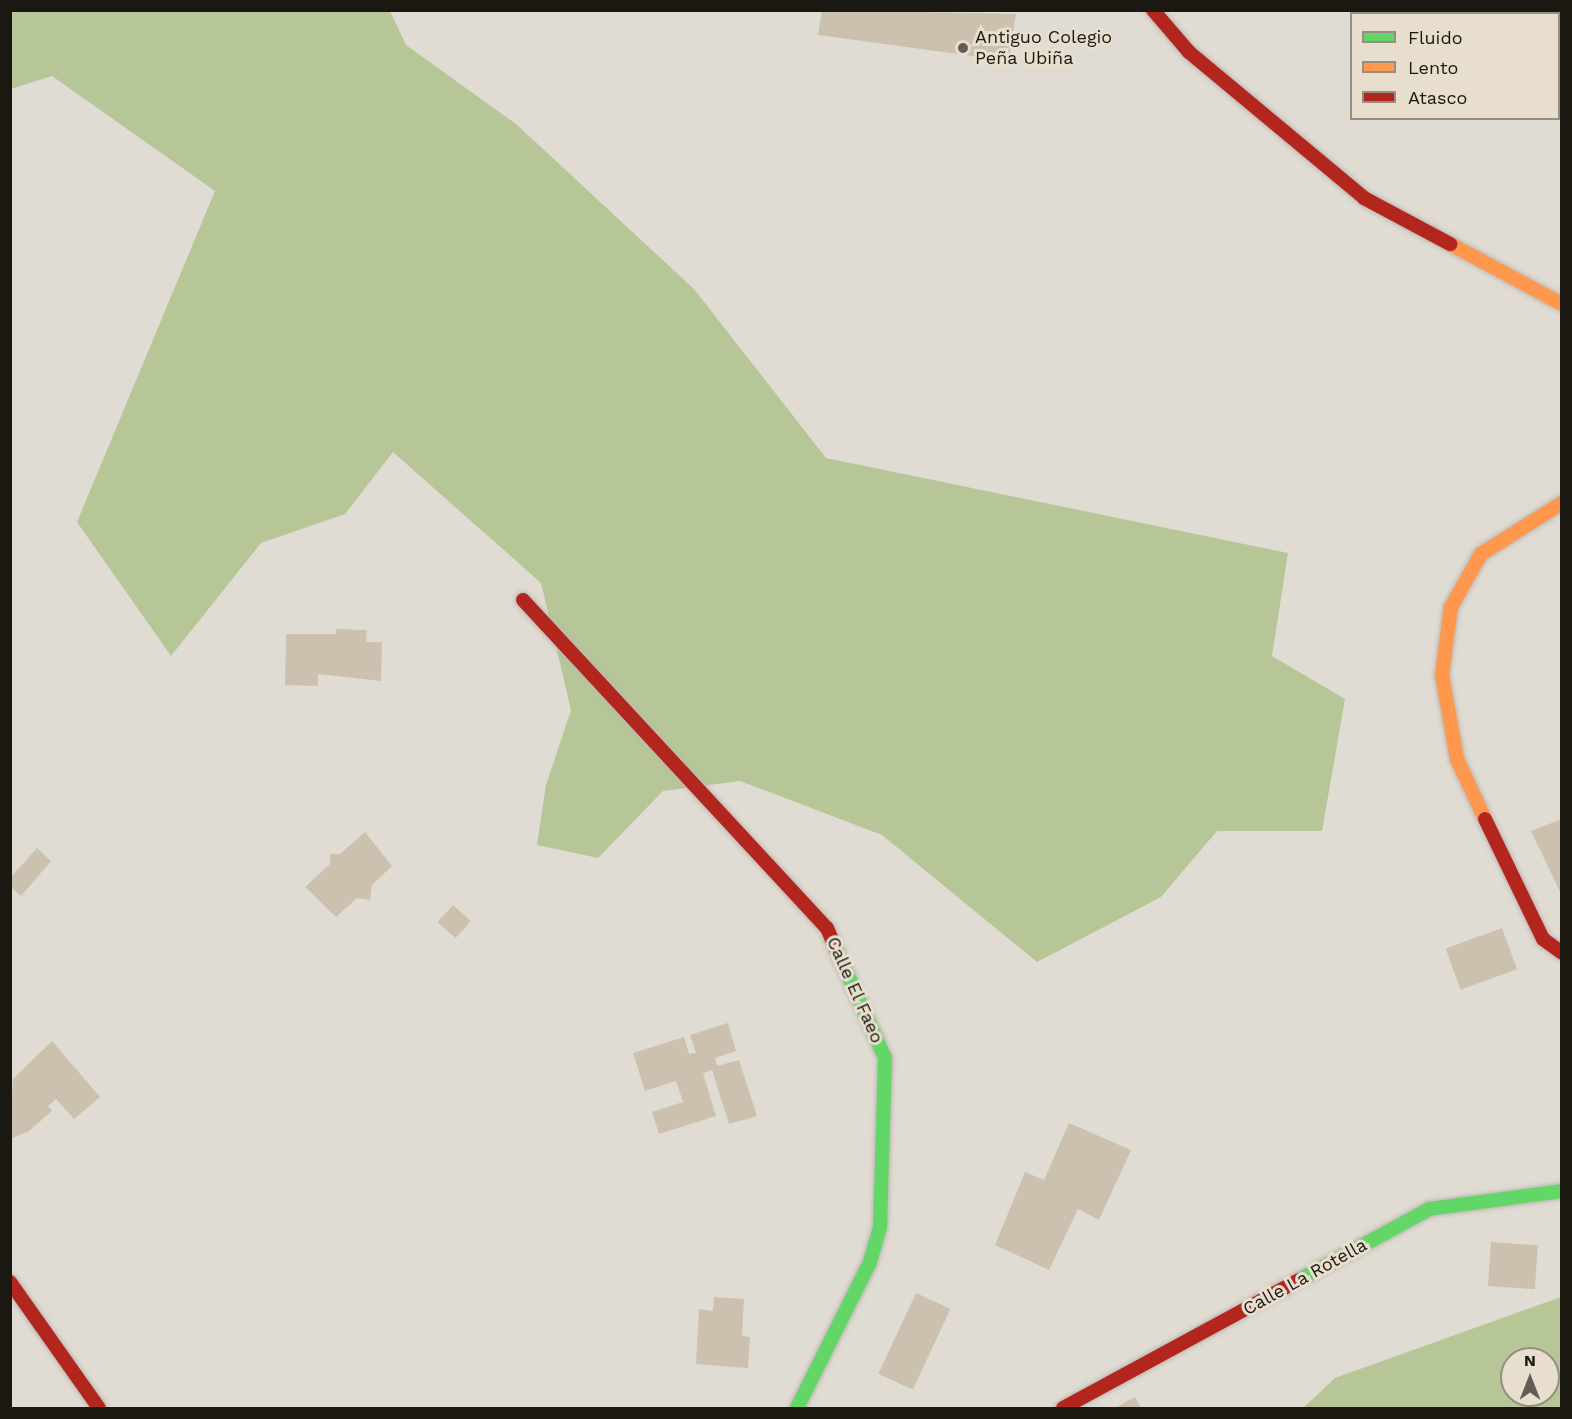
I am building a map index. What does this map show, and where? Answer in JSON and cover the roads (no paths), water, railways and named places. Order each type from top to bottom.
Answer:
[{"type":"street","points":[[1153,10],[1190,52],[1364,198],[1562,303]]},
{"type":"street","points":[[1562,503],[1481,554],[1451,607],[1442,675],[1457,759],[1543,939],[1562,953]]},
{"type":"street","name":"Calle El Faeo","points":[[523,600],[827,928],[885,1058],[879,1228],[870,1262],[797,1408]]},
{"type":"street","name":"Calle La Rotella","points":[[1063,1408],[1429,1209],[1562,1191]]},
{"type":"street","points":[[10,1282],[99,1408]]},
{"type":"place","name":"Antiguo Colegio Peña Ubiña","points":[[963,48]]}]
